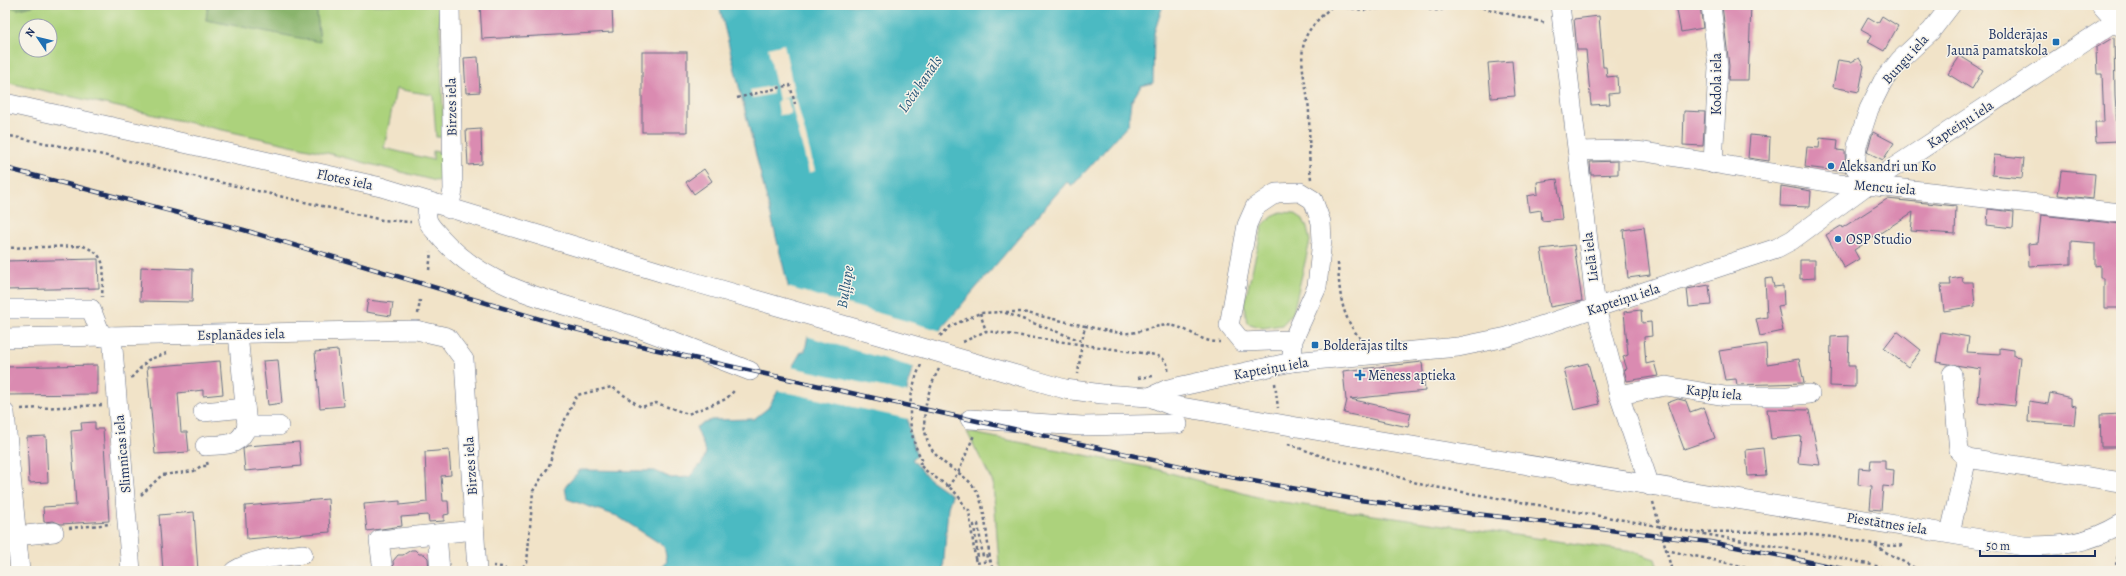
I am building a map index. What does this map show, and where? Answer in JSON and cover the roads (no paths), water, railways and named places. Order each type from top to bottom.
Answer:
[{"type":"street","name":"Birzes iela","points":[[449,209],[453,190],[450,5]]},
{"type":"street","name":"Lielā iela","points":[[1560,5],[1596,308],[1619,395],[1650,486]]},
{"type":"street","name":"Kodola iela","points":[[1711,5],[1718,67],[1713,164]]},
{"type":"street","name":"Bungu iela","points":[[1867,185],[1855,167],[1857,146],[1869,109],[1883,81],[1900,60],[1931,30],[1951,5]]},
{"type":"street","points":[[2101,5],[2120,22]]},
{"type":"street","name":"Kapteiņu iela","points":[[680,278],[1065,389],[1102,394],[1150,397],[1168,389],[1292,362],[1458,347],[1507,337],[1777,248],[1792,240],[1867,185],[2055,61],[2120,22]]},
{"type":"street","name":"Flotes iela","points":[[5,103],[381,187],[429,203],[680,278]]},
{"type":"street","name":"Mencu iela","points":[[1578,151],[1623,150],[1839,184],[1867,185],[2121,213]]},
{"type":"street","points":[[1292,362],[1293,340],[1317,286],[1322,240],[1321,222],[1313,200],[1300,192],[1276,193],[1255,207],[1247,225],[1229,326],[1242,342],[1293,340]]},
{"type":"street","points":[[429,203],[425,216],[428,224],[449,247],[473,266],[512,289],[635,327],[750,371]]},
{"type":"street","name":"Slimnīcas iela","points":[[5,309],[91,309],[107,337],[117,389],[122,516],[131,571]]},
{"type":"street","name":"Esplanādes iela","points":[[5,338],[416,330],[447,337],[464,360]]},
{"type":"street","points":[[206,446],[235,443],[244,435],[246,417],[238,334]]},
{"type":"street","name":"Birzes iela","points":[[464,360],[477,571]]},
{"type":"street","points":[[1952,374],[1959,451],[1967,458],[2121,482]]},
{"type":"street","name":"Kapļu iela","points":[[1619,395],[1666,386],[1725,396],[1787,396],[1810,394]]},
{"type":"street","name":"Piestātnes iela","points":[[1150,397],[1170,405],[1650,486],[2024,546],[2055,546],[2082,542],[2121,524]]},
{"type":"street","points":[[203,412],[246,417],[279,426]]},
{"type":"street","points":[[6,413],[11,537],[20,571]]},
{"type":"street","points":[[974,424],[1082,426],[1178,424]]},
{"type":"street","points":[[1950,533],[1967,458]]},
{"type":"street","points":[[383,571],[379,540],[474,530]]},
{"type":"street","points":[[11,537],[54,532]]},
{"type":"street","points":[[437,534],[440,571]]},
{"type":"street","points":[[234,571],[247,563],[268,558],[303,554]]},
{"type":"water","points":[[719,5],[1163,5],[1154,33],[1153,83],[1141,86],[1131,102],[1128,125],[1072,186],[1067,182],[1053,198],[931,341],[919,358],[910,377],[907,399],[908,424],[917,456],[912,459],[929,479],[952,495],[948,507],[943,571],[660,571],[667,561],[664,546],[617,516],[567,499],[565,487],[580,470],[655,471],[671,478],[689,477],[702,463],[706,452],[696,427],[711,420],[754,419],[768,408],[801,352],[805,351],[809,330],[806,325],[797,322]]},
{"type":"railway","points":[[5,168],[244,230],[556,324],[653,349],[1225,476],[1359,500],[1710,542],[1852,571]]},
{"type":"place","name":"Bolderājas Jaunā pamatskola","points":[[2056,42]]},
{"type":"place","name":"Aleksandri un Ko","points":[[1831,166]]},
{"type":"place","name":"OSP Studio","points":[[1838,239]]},
{"type":"place","name":"Bolderājas tilts","points":[[1315,345]]},
{"type":"place","name":"Mēness aptieka","points":[[1360,375]]},
{"type":"water label","name":"Loču kanāls","points":[[920,84]]},
{"type":"water label","name":"Buļļupe","points":[[845,287]]}]
